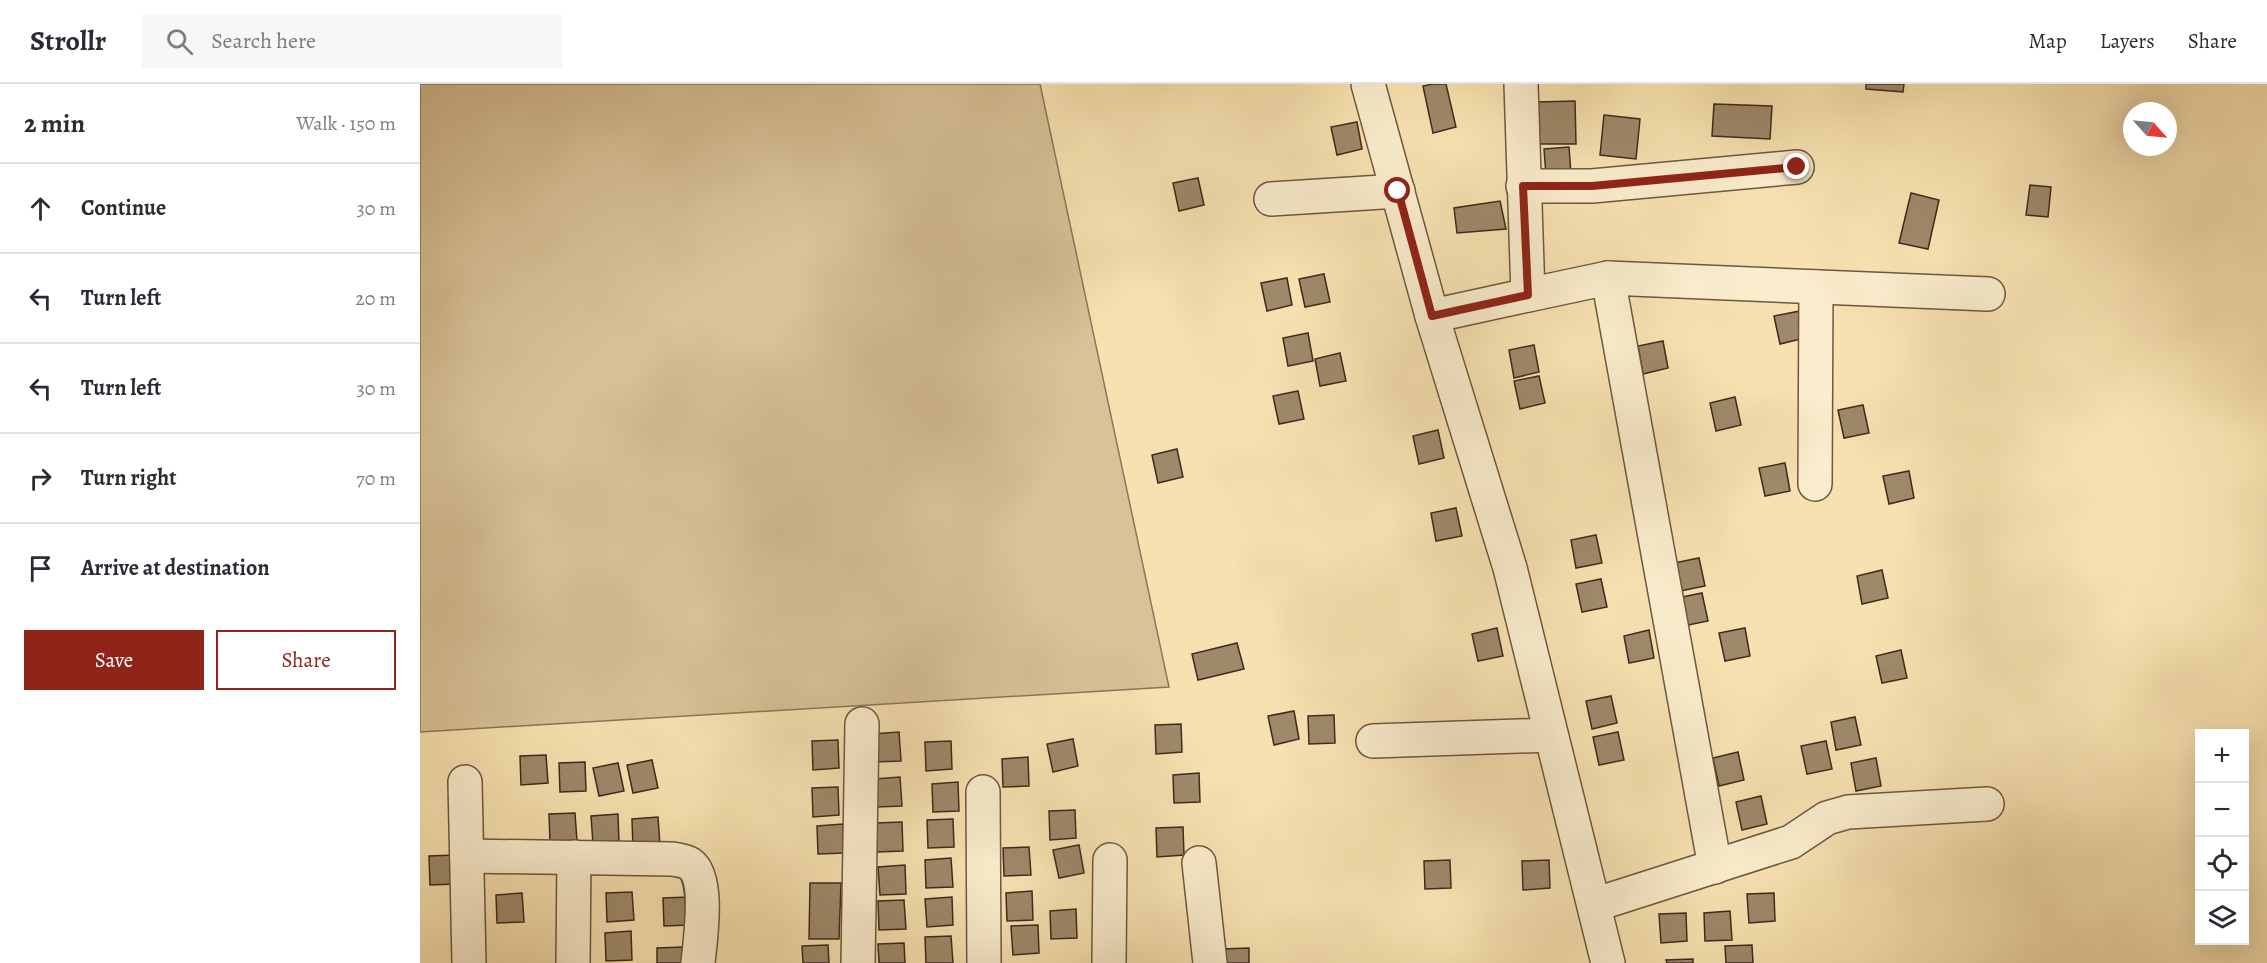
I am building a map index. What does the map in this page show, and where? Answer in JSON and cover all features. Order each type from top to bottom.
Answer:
[{"type":"street","points":[[1368,84],[1432,316],[1510,568],[1608,963]]},
{"type":"street","points":[[1521,84],[1528,295]]},
{"type":"street","points":[[1523,186],[1592,186],[1797,167]]},
{"type":"street","points":[[1271,200],[1398,191]]},
{"type":"street","points":[[1432,316],[1608,278],[1988,294]]},
{"type":"street","points":[[1608,278],[1715,867]]},
{"type":"street","points":[[1815,484],[1816,287]]},
{"type":"street","points":[[858,963],[862,724]]},
{"type":"street","points":[[1373,741],[1551,735]]},
{"type":"street","points":[[465,782],[470,963]]},
{"type":"street","points":[[983,792],[984,963]]},
{"type":"street","points":[[1594,905],[1791,842],[1827,818],[1848,812],[1987,804]]},
{"type":"street","points":[[467,855],[672,859],[690,863],[697,872],[702,902],[698,963]]},
{"type":"street","points":[[573,963],[574,857]]},
{"type":"street","points":[[1109,963],[1110,860]]},
{"type":"street","points":[[1199,863],[1210,963]]},
{"type":"shaded area","points":[[420,84],[1040,84],[1169,687],[420,732]]},
{"type":"building","points":[[1446,84],[1456,127],[1433,133],[1423,86]]},
{"type":"building","points":[[1866,84],[1904,84],[1903,92],[1866,89]]},
{"type":"building","points":[[1575,101],[1576,144],[1537,144],[1537,102]]},
{"type":"building","points":[[1714,104],[1772,106],[1770,139],[1712,136]]},
{"type":"building","points":[[1604,115],[1640,119],[1636,159],[1600,155]]},
{"type":"building","points":[[1357,122],[1362,149],[1337,155],[1331,127]]},
{"type":"building","points":[[1569,147],[1571,174],[1546,176],[1544,149]]},
{"type":"building","points":[[1198,178],[1204,205],[1179,211],[1173,183]]},
{"type":"building","points":[[2030,185],[2051,187],[2048,217],[2026,215]]},
{"type":"building","points":[[1911,193],[1939,200],[1928,249],[1899,243]]},
{"type":"building","points":[[1500,201],[1506,229],[1457,233],[1454,208]]},
{"type":"building","points":[[1324,274],[1330,302],[1305,307],[1299,279]]},
{"type":"building","points":[[1287,278],[1292,305],[1267,311],[1261,283]]},
{"type":"building","points":[[1800,311],[1805,338],[1780,344],[1774,316]]},
{"type":"building","points":[[1308,333],[1313,361],[1288,366],[1283,338]]},
{"type":"building","points":[[1663,341],[1668,368],[1643,374],[1638,346]]},
{"type":"building","points":[[1534,345],[1539,372],[1514,378],[1509,350]]},
{"type":"building","points":[[1340,353],[1346,381],[1320,386],[1315,359]]},
{"type":"building","points":[[1539,376],[1545,403],[1520,409],[1514,381]]},
{"type":"building","points":[[1298,391],[1304,419],[1279,424],[1273,396]]},
{"type":"building","points":[[1735,397],[1741,425],[1716,431],[1710,403]]},
{"type":"building","points":[[1863,405],[1869,433],[1844,438],[1838,410]]},
{"type":"building","points":[[1438,430],[1444,458],[1419,464],[1413,436]]},
{"type":"building","points":[[1177,449],[1183,477],[1158,483],[1152,455]]},
{"type":"building","points":[[1785,463],[1790,491],[1765,496],[1759,468]]},
{"type":"building","points":[[1909,471],[1914,498],[1889,504],[1883,476]]},
{"type":"building","points":[[1456,508],[1462,536],[1436,541],[1431,513]]},
{"type":"building","points":[[1596,535],[1602,563],[1576,568],[1571,540]]},
{"type":"building","points":[[1699,558],[1705,586],[1680,591],[1674,563]]},
{"type":"building","points":[[1882,570],[1888,598],[1862,604],[1857,576]]},
{"type":"building","points":[[1601,579],[1607,607],[1582,612],[1576,584]]},
{"type":"building","points":[[1702,593],[1708,621],[1683,626],[1677,598]]},
{"type":"building","points":[[1497,628],[1503,656],[1478,661],[1472,634]]},
{"type":"building","points":[[1745,628],[1750,656],[1725,661],[1719,633]]},
{"type":"building","points":[[1649,630],[1654,658],[1629,663],[1624,636]]},
{"type":"building","points":[[1237,643],[1244,669],[1198,680],[1192,654]]},
{"type":"building","points":[[1901,650],[1907,678],[1882,683],[1876,656]]},
{"type":"building","points":[[1611,696],[1617,723],[1592,729],[1586,701]]},
{"type":"building","points":[[1294,711],[1299,739],[1274,745],[1268,716]]},
{"type":"building","points":[[1334,715],[1335,743],[1309,744],[1308,716]]},
{"type":"building","points":[[1855,717],[1861,745],[1836,750],[1831,722]]},
{"type":"building","points":[[1181,724],[1182,752],[1156,754],[1155,725]]},
{"type":"building","points":[[899,732],[901,761],[874,762],[873,734]]},
{"type":"building","points":[[1618,732],[1624,760],[1599,765],[1593,737]]},
{"type":"building","points":[[1073,739],[1078,766],[1053,772],[1047,744]]},
{"type":"building","points":[[838,740],[839,768],[813,770],[812,741]]},
{"type":"building","points":[[951,741],[952,769],[926,771],[925,742]]},
{"type":"building","points":[[1826,741],[1832,769],[1807,774],[1801,746]]},
{"type":"building","points":[[1738,752],[1744,780],[1719,786],[1713,758]]},
{"type":"building","points":[[546,755],[548,783],[521,785],[520,756]]},
{"type":"building","points":[[1028,757],[1029,786],[1003,787],[1002,759]]},
{"type":"building","points":[[1876,758],[1881,786],[1856,791],[1851,763]]},
{"type":"building","points":[[652,760],[658,788],[633,793],[627,765]]},
{"type":"building","points":[[585,762],[586,791],[560,792],[559,763]]},
{"type":"building","points":[[618,763],[624,791],[599,796],[593,768]]},
{"type":"building","points":[[1199,773],[1200,802],[1174,803],[1173,775]]},
{"type":"building","points":[[900,777],[902,806],[876,807],[874,779]]},
{"type":"building","points":[[958,782],[959,811],[933,812],[932,784]]},
{"type":"building","points":[[838,787],[839,815],[813,817],[812,788]]},
{"type":"building","points":[[1761,796],[1767,824],[1742,830],[1736,802]]},
{"type":"building","points":[[1075,810],[1076,838],[1050,840],[1049,811]]},
{"type":"building","points":[[575,813],[577,841],[550,843],[549,814]]},
{"type":"building","points":[[618,814],[619,843],[593,844],[591,816]]},
{"type":"building","points":[[658,817],[660,846],[633,848],[632,819]]},
{"type":"building","points":[[953,819],[954,847],[928,848],[927,820]]},
{"type":"building","points":[[902,822],[903,851],[877,852],[875,823]]},
{"type":"building","points":[[843,824],[844,853],[818,854],[817,826]]},
{"type":"building","points":[[1183,827],[1184,855],[1157,857],[1156,828]]},
{"type":"building","points":[[1079,845],[1084,873],[1059,878],[1053,850]]},
{"type":"building","points":[[1029,847],[1031,875],[1004,876],[1003,848]]},
{"type":"building","points":[[455,855],[456,884],[430,885],[429,856]]},
{"type":"building","points":[[951,858],[953,887],[926,888],[925,860]]},
{"type":"building","points":[[1450,860],[1451,888],[1425,889],[1424,861]]},
{"type":"building","points":[[1549,860],[1550,888],[1523,890],[1522,861]]},
{"type":"building","points":[[905,865],[906,894],[880,895],[878,867]]},
{"type":"building","points":[[810,883],[841,883],[839,939],[809,939]]},
{"type":"building","points":[[1032,891],[1033,920],[1007,921],[1006,893]]},
{"type":"building","points":[[632,892],[634,920],[607,922],[606,893]]},
{"type":"building","points":[[522,893],[524,922],[497,923],[496,895]]},
{"type":"building","points":[[1774,893],[1775,921],[1749,923],[1747,894]]},
{"type":"building","points":[[689,897],[690,925],[664,926],[663,898]]},
{"type":"building","points":[[952,897],[953,925],[927,927],[925,899]]},
{"type":"building","points":[[904,900],[906,929],[879,930],[878,901]]},
{"type":"building","points":[[1076,909],[1077,938],[1051,939],[1050,911]]},
{"type":"building","points":[[1730,911],[1732,940],[1705,941],[1704,913]]},
{"type":"building","points":[[1686,913],[1687,941],[1661,943],[1659,914]]},
{"type":"building","points":[[1038,925],[1039,953],[1013,955],[1011,926]]},
{"type":"building","points":[[631,931],[632,960],[606,961],[605,933]]},
{"type":"building","points":[[951,936],[953,963],[926,963],[925,937]]},
{"type":"building","points":[[904,943],[905,963],[879,963],[878,944]]},
{"type":"building","points":[[828,945],[829,963],[803,963],[802,946]]},
{"type":"building","points":[[1752,945],[1753,963],[1726,963],[1725,946]]},
{"type":"building","points":[[683,947],[684,963],[657,963],[657,948]]},
{"type":"building","points":[[1249,948],[1249,963],[1223,963],[1222,949]]},
{"type":"building","points":[[1693,959],[1693,963],[1667,963],[1666,960]]},
{"type":"route","points":[[1398,191],[1432,316],[1528,295],[1523,186],[1592,186],[1797,167]]}]
